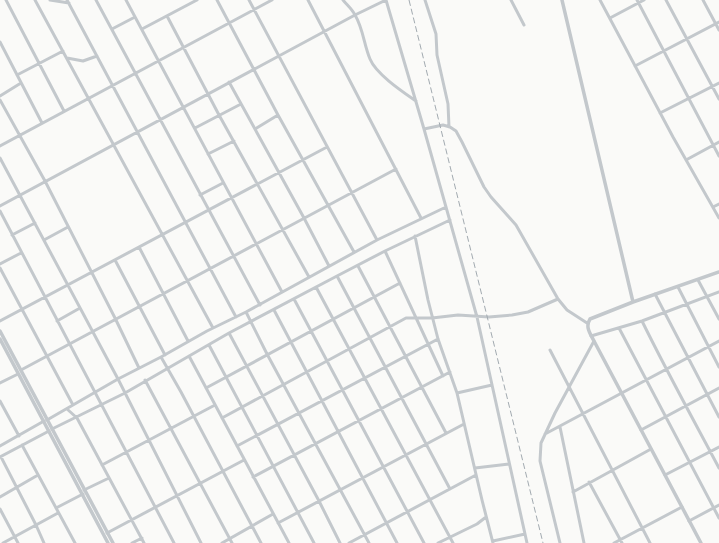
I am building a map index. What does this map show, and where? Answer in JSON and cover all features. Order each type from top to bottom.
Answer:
[{"type":"street","points":[[6,0],[64,111]]},
{"type":"street","points":[[35,0],[213,328]]},
{"type":"street","points":[[50,0],[68,2],[236,317]]},
{"type":"street","points":[[96,0],[260,305]]},
{"type":"street","points":[[126,0],[282,292]]},
{"type":"street","points":[[142,29],[197,0]]},
{"type":"street","points":[[217,0],[278,115],[354,252]]},
{"type":"street","points":[[249,0],[377,240]]},
{"type":"street","points":[[0,146],[272,0]]},
{"type":"street","points":[[308,0],[421,218]]},
{"type":"street","points":[[343,0],[355,14],[370,60],[375,68],[401,92],[416,101]]},
{"type":"street","points":[[0,206],[355,14],[386,0],[477,317],[527,543]]},
{"type":"street","points":[[425,0],[436,34],[437,55],[448,104],[449,127]]},
{"type":"street","points":[[511,0],[524,25]]},
{"type":"street","points":[[562,0],[633,302]]},
{"type":"street","points":[[600,0],[660,113],[719,218]]},
{"type":"street","points":[[610,18],[638,1],[644,0]]},
{"type":"street","points":[[666,0],[719,99]]},
{"type":"street","points":[[703,0],[717,22],[719,30]]},
{"type":"street","points":[[638,1],[719,156]]},
{"type":"street","points":[[167,16],[219,115],[309,277]]},
{"type":"street","points":[[112,29],[135,17]]},
{"type":"street","points":[[635,66],[717,22]]},
{"type":"street","points":[[0,42],[42,123]]},
{"type":"street","points":[[17,75],[63,51]]},
{"type":"street","points":[[67,58],[83,61],[97,56]]},
{"type":"street","points":[[229,82],[329,266]]},
{"type":"street","points":[[660,113],[719,82]]},
{"type":"street","points":[[0,96],[21,83]]},
{"type":"street","points":[[0,100],[45,181],[116,318],[139,368]]},
{"type":"street","points":[[195,128],[241,104]]},
{"type":"street","points":[[254,129],[278,115]]},
{"type":"street","points":[[424,129],[443,126],[449,127],[456,131],[489,195],[516,225],[563,307],[587,324],[591,336],[701,543]]},
{"type":"street","points":[[208,154],[234,141]]},
{"type":"street","points":[[686,160],[719,142]]},
{"type":"street","points":[[0,321],[327,147]]},
{"type":"street","points":[[0,158],[118,379],[148,441],[202,543]]},
{"type":"street","points":[[0,383],[116,318],[396,169]]},
{"type":"street","points":[[200,195],[223,183]]},
{"type":"street","points":[[713,207],[719,204]]},
{"type":"street","points":[[0,446],[118,379],[165,355],[188,341],[260,305],[354,252],[446,207]]},
{"type":"street","points":[[0,212],[174,543]]},
{"type":"street","points":[[44,543],[0,457],[124,393],[230,333],[316,287],[415,236],[450,220]]},
{"type":"street","points":[[12,235],[35,223]]},
{"type":"street","points":[[44,240],[68,227]]},
{"type":"street","points":[[415,236],[432,318],[457,393],[493,542],[526,534]]},
{"type":"street","points":[[139,247],[188,341]]},
{"type":"street","points":[[385,251],[443,376]]},
{"type":"street","points":[[0,264],[21,253]]},
{"type":"street","points":[[115,260],[165,355]]},
{"type":"street","points":[[358,266],[446,433]]},
{"type":"street","points":[[0,268],[73,405]]},
{"type":"street","points":[[587,324],[590,319],[633,302],[719,272]]},
{"type":"street","points":[[337,276],[450,489]]},
{"type":"street","points":[[698,280],[719,319]]},
{"type":"street","points":[[206,388],[400,283]]},
{"type":"street","points":[[316,287],[453,543]]},
{"type":"street","points":[[678,287],[719,367]]},
{"type":"street","points":[[591,336],[642,321],[719,292]]},
{"type":"street","points":[[655,294],[663,313],[719,417]]},
{"type":"street","points":[[294,299],[424,543]]},
{"type":"street","points":[[222,418],[406,318],[432,318],[458,315],[477,317],[521,314],[558,299]]},
{"type":"street","points":[[57,321],[80,308]]},
{"type":"street","points":[[274,310],[397,543]]},
{"type":"street","points":[[246,312],[267,354],[369,543]]},
{"type":"street","points":[[642,321],[719,468]]},
{"type":"street","points":[[619,328],[719,518]]},
{"type":"street","points":[[0,331],[46,421],[113,543]]},
{"type":"street","points":[[230,333],[340,543]]},
{"type":"street","points":[[0,339],[20,372]]},
{"type":"street","points":[[237,446],[438,339]]},
{"type":"street","points":[[560,543],[540,461],[541,443],[544,434],[594,341]]},
{"type":"street","points":[[544,434],[560,427],[719,341]]},
{"type":"street","points":[[209,345],[314,543]]},
{"type":"street","points":[[550,350],[650,543]]},
{"type":"street","points":[[189,356],[288,543]]},
{"type":"street","points":[[160,357],[261,543]]},
{"type":"street","points":[[253,477],[450,372]]},
{"type":"street","points":[[145,380],[232,543]]},
{"type":"street","points":[[457,393],[492,385]]},
{"type":"street","points":[[641,430],[719,388]]},
{"type":"street","points":[[0,401],[19,436]]},
{"type":"street","points":[[102,465],[214,405]]},
{"type":"street","points":[[67,409],[77,418],[144,543]]},
{"type":"street","points":[[278,523],[464,424]]},
{"type":"street","points":[[560,427],[584,543]]},
{"type":"street","points":[[22,445],[74,543]]},
{"type":"street","points":[[665,475],[719,447]]},
{"type":"street","points":[[573,492],[651,449]]},
{"type":"street","points":[[107,533],[244,460]]},
{"type":"street","points":[[475,468],[509,464]]},
{"type":"street","points":[[0,497],[38,475]]},
{"type":"street","points":[[349,543],[476,475]]},
{"type":"street","points":[[56,508],[109,478]]},
{"type":"street","points":[[589,482],[621,541]]},
{"type":"street","points":[[84,492],[108,543]]},
{"type":"street","points":[[689,521],[719,505]]},
{"type":"street","points":[[614,543],[621,541],[641,528],[682,507]]},
{"type":"street","points":[[0,509],[18,543]]},
{"type":"street","points":[[3,543],[58,513]]},
{"type":"street","points":[[222,543],[273,514]]},
{"type":"street","points":[[438,543],[478,524],[486,517]]},
{"type":"street","points":[[132,543],[142,538]]},
{"type":"railway","points":[[409,0],[543,543]]}]
